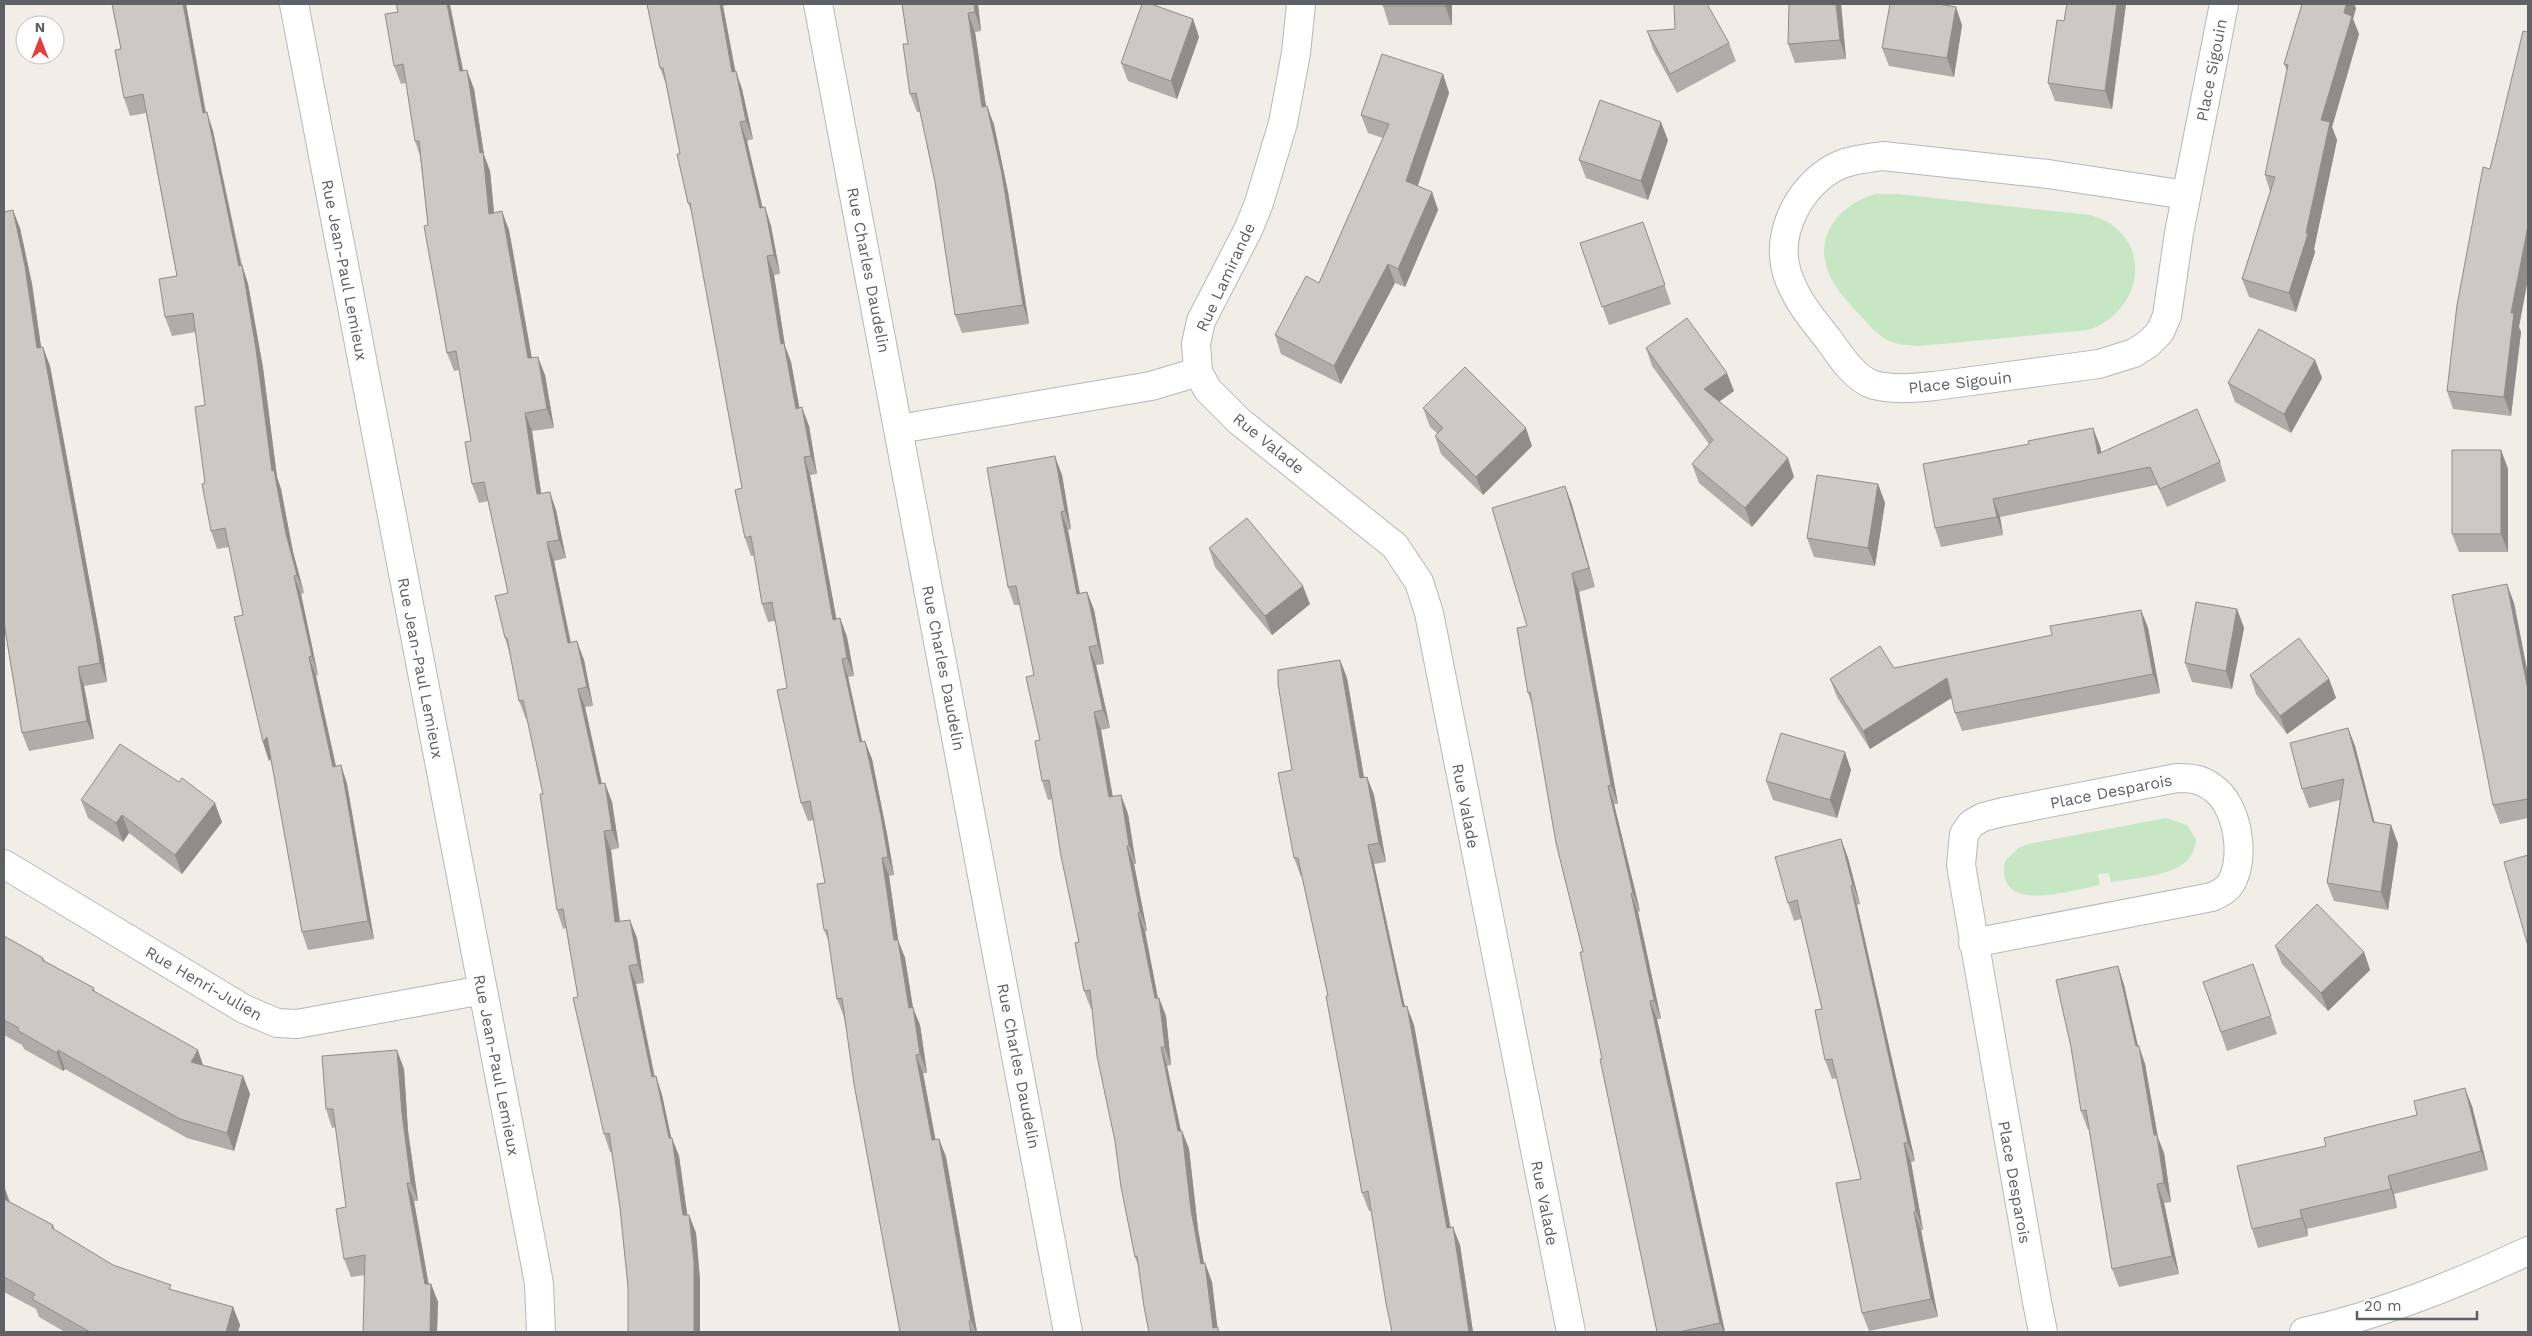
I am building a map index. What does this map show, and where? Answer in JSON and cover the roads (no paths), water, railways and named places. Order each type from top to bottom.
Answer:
[{"type":"street","name":"Rue Jean-Paul Lemieux","points":[[294,4],[535,1262],[539,1284],[541,1332]]},
{"type":"street","name":"Rue Charles Daudelin","points":[[818,4],[1068,1332]]},
{"type":"street","name":"Rue Lamirande","points":[[1198,372],[1196,344],[1201,321],[1252,220],[1283,123],[1296,53],[1300,4]]},
{"type":"street","name":"Place Sigouin","points":[[2186,195],[2048,174],[1883,156],[1864,158],[1841,165],[1824,176],[1808,189],[1796,206],[1788,223],[1785,242],[1786,272],[1803,306],[1837,352],[1863,379],[1874,384],[1910,388],[1935,386],[2099,364],[2134,353],[2148,344],[2160,332],[2167,316],[2186,195],[2224,4]]},
{"type":"street","points":[[899,429],[1151,386],[1198,372]]},
{"type":"street","name":"Rue Valade","points":[[1198,372],[1208,390],[1239,420],[1395,546],[1419,582],[1429,614],[1571,1332]]},
{"type":"street","name":"Place Desparois","points":[[1973,943],[2212,897],[2230,884],[2236,870],[2238,846],[2229,806],[2215,788],[2202,781],[2177,778],[1983,817],[1971,824],[1964,834],[1961,865],[1973,943],[2043,1332]]},
{"type":"street","name":"Rue Henri-Julien","points":[[4,864],[244,1009],[278,1023],[310,1023],[483,990]]},
{"type":"street","points":[[2304,1332],[2402,1305],[2473,1277],[2528,1251]]}]
